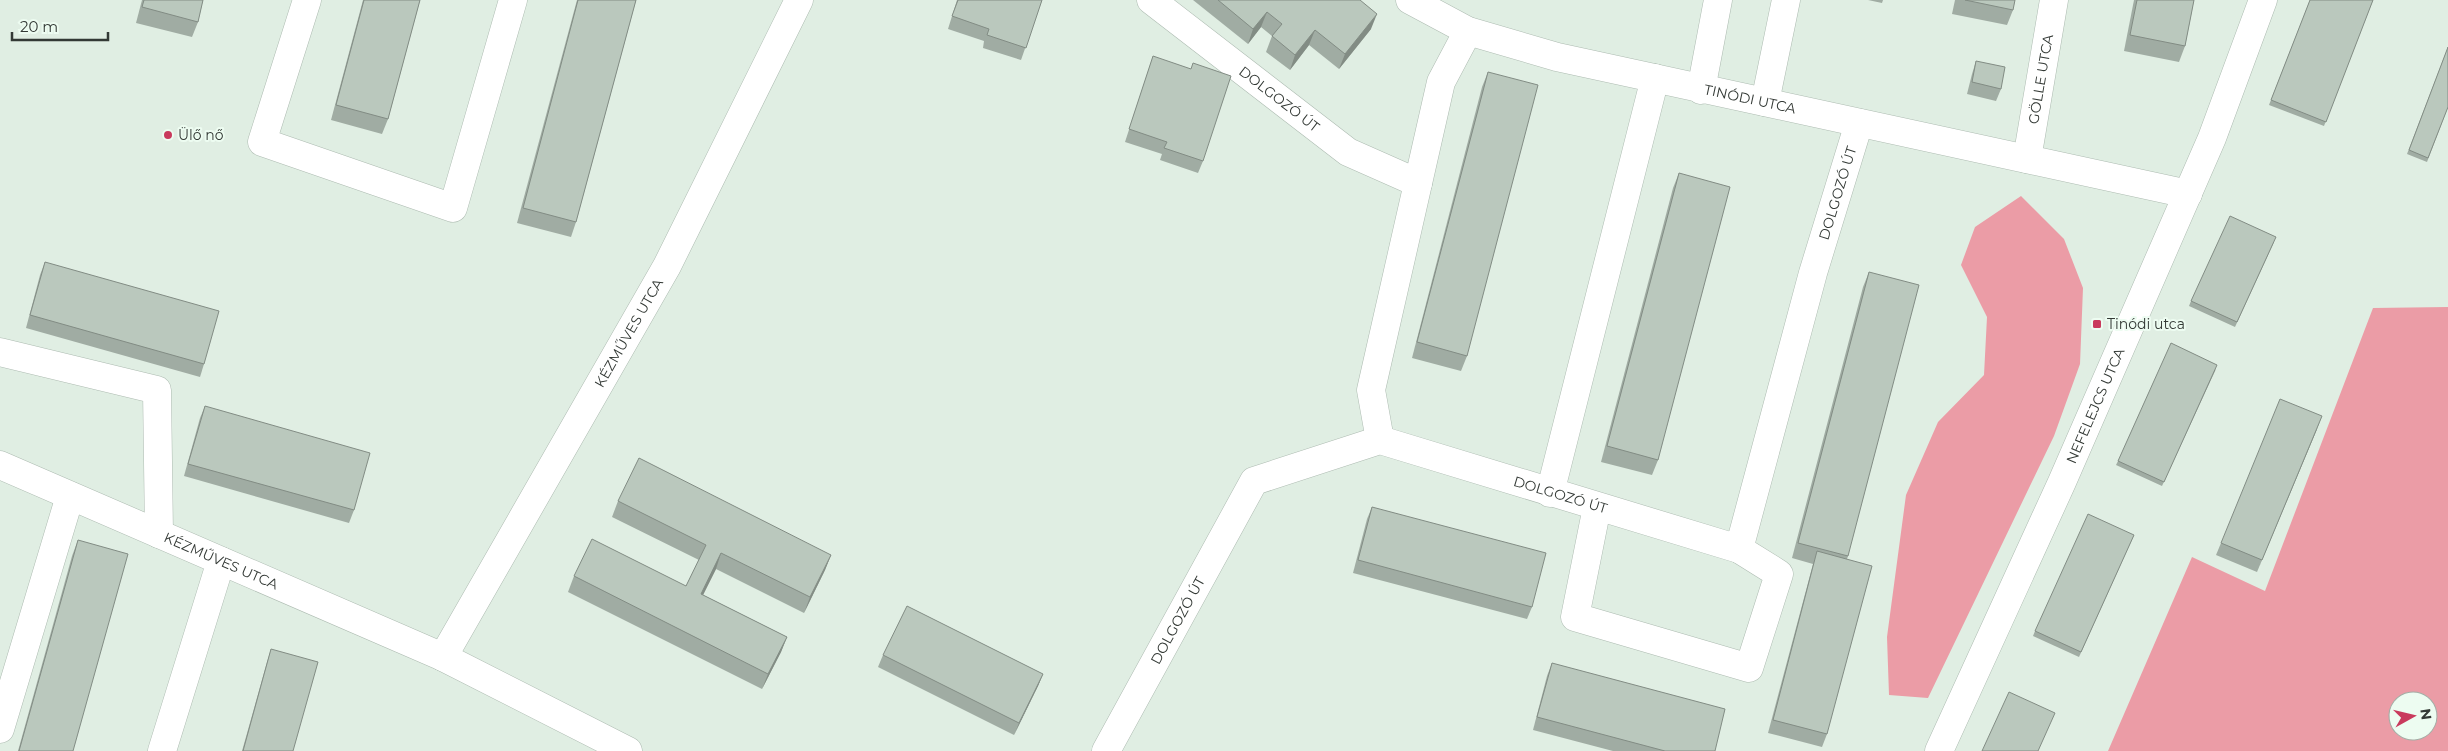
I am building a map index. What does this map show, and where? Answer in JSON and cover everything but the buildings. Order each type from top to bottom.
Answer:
[{"type":"street","points":[[307,0],[262,142],[453,208],[513,0]]},
{"type":"street","name":"KÉZMŰVES UTCA","points":[[443,657],[667,266],[799,0]]},
{"type":"street","name":"DOLGOZÓ ÚT","points":[[1151,0],[1348,152],[1418,183]]},
{"type":"street","name":"TINÓDI UTCA","points":[[1410,0],[1468,31],[1557,57],[1701,90],[1859,122],[2188,194]]},
{"type":"street","points":[[1701,90],[1718,0]]},
{"type":"street","points":[[1765,102],[1786,0]]},
{"type":"street","name":"GÖLLE UTCA","points":[[2027,159],[2054,0]]},
{"type":"street","name":"NEFELEJCS UTCA","points":[[1939,751],[2062,482],[2188,194],[2212,138],[2263,0]]},
{"type":"street","points":[[1380,440],[1371,390],[1441,82],[1468,31]]},
{"type":"street","points":[[1550,493],[1655,78]]},
{"type":"street","name":"DOLGOZÓ ÚT","points":[[1106,751],[1254,481],[1380,440],[1738,549],[1814,273],[1859,122]]},
{"type":"street","points":[[0,352],[157,390],[159,534]]},
{"type":"street","name":"KÉZMŰVES UTCA","points":[[0,465],[443,657],[628,751]]},
{"type":"street","points":[[0,729],[70,496]]},
{"type":"street","points":[[1597,507],[1575,617],[1749,668],[1779,574],[1738,549]]},
{"type":"street","points":[[162,751],[221,561]]},
{"type":"shaded area","points":[[2021,196],[2064,239],[2083,288],[2080,364],[2054,436],[1928,698],[1889,695],[1887,637],[1906,495],[1938,422],[1984,375],[1987,317],[1961,265],[1975,227]]},
{"type":"shaded area","points":[[2448,307],[2448,751],[2108,751],[2192,557],[2265,591],[2373,308]]},
{"type":"place","name":"Ülő nő","points":[[168,135]]},
{"type":"place","name":"Tinódi utca","points":[[2097,324]]}]
